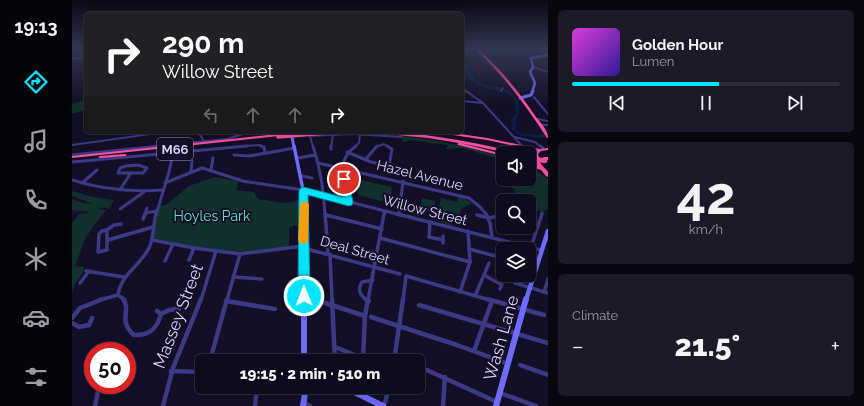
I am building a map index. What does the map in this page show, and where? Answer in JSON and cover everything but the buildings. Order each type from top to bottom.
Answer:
[{"type":"highway","points":[[494,67],[537,119],[548,137]]},
{"type":"highway","name":"M66","points":[[72,161],[292,134]]},
{"type":"highway","name":"M66","points":[[72,156],[309,134]]},
{"type":"highway","points":[[392,134],[445,141],[496,153]]},
{"type":"highway","points":[[421,134],[458,139],[496,147]]},
{"type":"highway","points":[[450,134],[522,146]]},
{"type":"highway","points":[[400,135],[449,140],[496,149]]},
{"type":"highway","points":[[545,148],[536,154],[538,163],[548,175]]},
{"type":"highway","points":[[536,158],[547,160]]},
{"type":"highway","points":[[536,166],[543,170]]},
{"type":"main road","points":[[520,98],[531,95],[536,84],[530,72],[533,67]]},
{"type":"main road","points":[[292,134],[302,176],[303,190],[304,354]]},
{"type":"main road","name":"Wash Lane","points":[[497,404],[523,309],[548,232]]},
{"type":"main road","points":[[303,405],[305,394]]},
{"type":"main road","points":[[360,394],[384,404]]},
{"type":"street","points":[[536,67],[548,72]]},
{"type":"street","points":[[466,91],[484,104],[522,146]]},
{"type":"street","points":[[534,98],[548,114]]},
{"type":"street","points":[[464,101],[484,104]]},
{"type":"street","points":[[537,119],[548,122]]},
{"type":"street","points":[[541,125],[548,125]]},
{"type":"street","points":[[72,145],[151,134]]},
{"type":"street","points":[[199,134],[204,141]]},
{"type":"street","points":[[72,156],[158,146],[175,141],[186,142],[227,139],[240,134]]},
{"type":"street","points":[[334,354],[324,196],[318,163],[310,136],[360,134],[400,135]]},
{"type":"street","points":[[349,202],[341,167],[347,152],[359,143],[360,134]]},
{"type":"street","points":[[331,149],[333,135]]},
{"type":"street","points":[[514,137],[539,144],[545,148]]},
{"type":"street","points":[[365,160],[377,145],[384,144],[392,149],[390,166]]},
{"type":"street","points":[[72,161],[259,145],[264,147],[265,153]]},
{"type":"street","points":[[234,155],[249,156],[295,148]]},
{"type":"street","points":[[347,152],[365,160],[396,167]]},
{"type":"street","points":[[118,295],[119,286],[124,277],[148,250],[152,240],[151,237],[153,227],[172,153]]},
{"type":"street","points":[[298,158],[315,155]]},
{"type":"street","points":[[165,183],[202,168],[211,170],[214,158]]},
{"type":"street","points":[[191,172],[192,161]]},
{"type":"street","name":"Hazel Avenue","points":[[318,163],[341,167],[469,198],[479,205],[489,218]]},
{"type":"street","points":[[127,166],[147,167],[143,173],[130,174],[119,173],[118,171],[122,167],[127,166]]},
{"type":"street","points":[[82,183],[97,170]]},
{"type":"street","name":"Willow Street","points":[[211,170],[224,176],[303,190],[512,242]]},
{"type":"street","points":[[120,190],[130,174]]},
{"type":"street","points":[[302,176],[312,178]]},
{"type":"street","points":[[72,180],[120,190],[144,192],[163,190]]},
{"type":"street","points":[[399,215],[403,182]]},
{"type":"street","points":[[120,209],[144,192]]},
{"type":"street","points":[[143,219],[147,208]]},
{"type":"street","points":[[145,213],[157,211]]},
{"type":"street","points":[[363,354],[366,316],[385,211]]},
{"type":"street","points":[[533,242],[542,213]]},
{"type":"street","points":[[326,215],[382,229]]},
{"type":"street","points":[[477,215],[489,218],[496,216]]},
{"type":"street","points":[[489,218],[492,237]]},
{"type":"street","points":[[430,222],[429,237],[443,240]]},
{"type":"street","points":[[107,230],[107,250],[98,252],[99,234],[114,225],[121,224]]},
{"type":"street","points":[[108,240],[153,227]]},
{"type":"street","points":[[460,292],[470,262],[468,231]]},
{"type":"street","points":[[380,238],[470,262]]},
{"type":"street","points":[[152,240],[194,248],[240,254],[303,247]]},
{"type":"street","points":[[165,261],[173,244]]},
{"type":"street","name":"Deal Street","points":[[303,247],[400,274]]},
{"type":"street","points":[[189,260],[194,248]]},
{"type":"street","name":"Willow Street","points":[[536,248],[541,250]]},
{"type":"street","points":[[469,249],[496,256]]},
{"type":"street","name":"Massey Street","points":[[163,406],[170,371],[198,306],[216,251]]},
{"type":"street","points":[[212,354],[240,254]]},
{"type":"street","points":[[475,296],[489,263]]},
{"type":"street","points":[[80,284],[88,271],[124,277]]},
{"type":"street","points":[[484,275],[502,285],[500,289]]},
{"type":"street","points":[[233,276],[262,279]]},
{"type":"street","name":"Deal Street","points":[[400,326],[406,276],[544,315]]},
{"type":"street","points":[[515,283],[546,292],[548,279]]},
{"type":"street","points":[[369,301],[364,299],[360,294],[359,288],[362,282],[373,280]]},
{"type":"street","points":[[118,295],[125,300],[124,322],[127,328],[134,335],[146,335],[152,332],[157,326],[159,313],[179,309]]},
{"type":"street","points":[[72,318],[82,306],[118,295]]},
{"type":"street","points":[[304,296],[366,316]]},
{"type":"street","points":[[226,301],[275,309]]},
{"type":"street","points":[[474,351],[492,301]]},
{"type":"street","points":[[419,305],[499,330],[548,343]]},
{"type":"street","points":[[372,317],[504,362]]},
{"type":"street","points":[[72,323],[79,327],[89,325],[92,318]]},
{"type":"street","points":[[396,354],[400,326]]},
{"type":"street","points":[[334,347],[352,354]]},
{"type":"street","points":[[520,366],[548,375]]},
{"type":"street","points":[[425,369],[445,377],[497,404]]},
{"type":"street","points":[[170,371],[195,372]]},
{"type":"street","points":[[443,406],[445,377]]},
{"type":"street","points":[[500,393],[536,406]]},
{"type":"street","points":[[95,406],[98,394]]},
{"type":"street","points":[[255,406],[256,394]]},
{"type":"street","points":[[384,404],[387,394]]},
{"type":"street","points":[[303,405],[310,406]]},
{"type":"green space","points":[[84,100],[84,111],[72,114],[72,104]]},
{"type":"green space","points":[[403,136],[441,142],[496,154],[496,158],[463,148],[446,149],[448,145],[411,140],[402,142]]},
{"type":"green space","points":[[536,170],[548,179],[548,209],[543,213],[536,210],[536,194],[515,194],[515,189],[505,186],[536,186]]},
{"type":"green space","name":"Hoyles Park","points":[[214,177],[239,181],[236,190],[254,192],[258,199],[284,203],[301,200],[300,225],[289,227],[289,246],[240,254],[152,240],[159,206],[166,205],[189,186]]},
{"type":"green space","points":[[356,179],[392,187],[389,203],[358,195],[354,180]]},
{"type":"green space","points":[[72,191],[93,197],[114,200],[109,209],[96,205],[104,208],[97,209],[106,210],[85,239],[75,266],[84,267],[84,271],[75,284],[72,292],[72,223],[79,214],[90,212],[72,210],[72,199],[83,203],[93,204],[72,196]]},
{"type":"green space","points":[[458,195],[472,203],[461,209],[460,215],[452,220],[452,226],[440,222],[441,212],[439,207],[441,206],[439,206],[441,198],[457,202]]},
{"type":"green space","points":[[422,198],[435,201],[434,213],[421,209]]},
{"type":"water","points":[[464,67],[468,67],[473,77],[480,83],[502,88],[501,91],[475,83],[466,75]]},
{"type":"water","points":[[503,89],[513,95],[518,101],[520,109],[516,121],[516,130],[523,134],[545,134],[547,138],[520,136],[512,129],[511,119],[516,114],[514,103],[509,94],[502,91]]},
{"type":"waterway","points":[[72,211],[85,213]]},
{"type":"slow traffic","points":[[303,240],[304,204]]},
{"type":"route","points":[[304,296],[303,190],[349,202],[344,179]]}]
